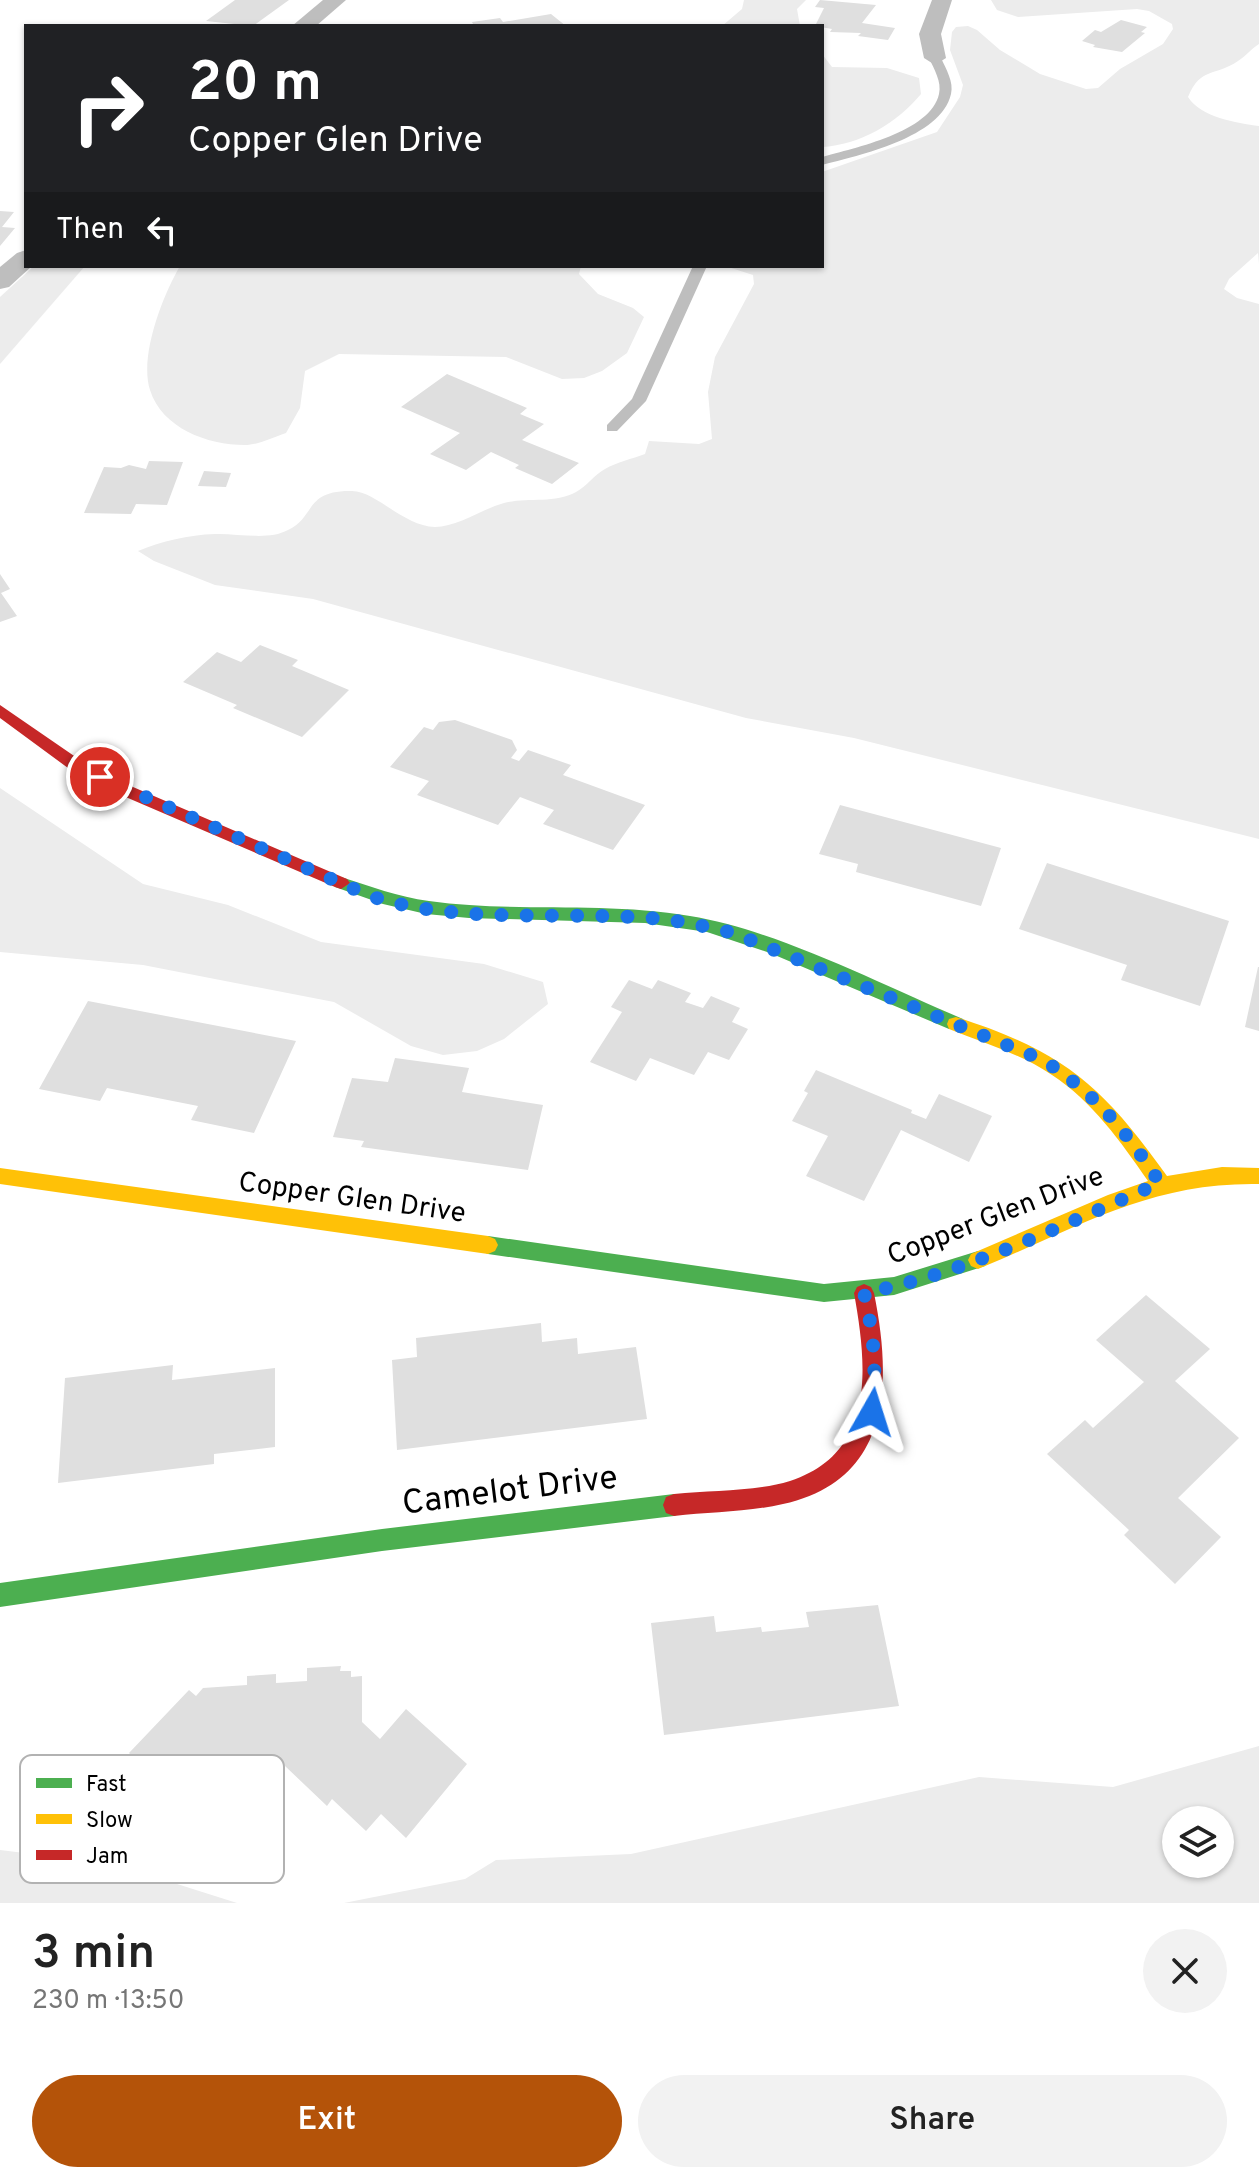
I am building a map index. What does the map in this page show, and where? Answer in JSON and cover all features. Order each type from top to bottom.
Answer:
[{"type":"street","points":[[306,24],[336,0]]},
{"type":"street","points":[[935,58],[930,34],[942,0]]},
{"type":"street","points":[[0,281],[24,260]]},
{"type":"street","name":"Copper Glen Drive","points":[[0,710],[74,764],[127,791],[370,896],[407,908],[450,915],[650,918],[690,923],[733,933],[798,958],[1043,1060],[1099,1101],[1160,1183],[953,1270],[909,1284],[864,1293],[824,1293],[0,1176]]},
{"type":"street","points":[[1160,1183],[1215,1172],[1259,1176]]},
{"type":"street","name":"Camelot Drive","points":[[0,1595],[382,1540],[793,1491],[827,1476],[855,1448],[872,1412],[875,1347],[864,1293]]},
{"type":"lane","points":[[824,160],[892,139],[934,114],[942,105],[945,85],[935,58]]},
{"type":"lane","points":[[612,428],[639,401],[699,268]]},
{"type":"shaded area","points":[[744,0],[806,0],[797,9],[800,24],[724,24],[742,9]]},
{"type":"shaded area","points":[[991,0],[1259,0],[1259,44],[1230,66],[1203,76],[1188,97],[1210,114],[1259,126],[1259,264],[1258,253],[1229,279],[1224,289],[1237,298],[1259,304],[1259,839],[854,738],[746,718],[313,599],[215,585],[154,561],[138,551],[166,541],[195,536],[280,533],[297,525],[318,499],[337,492],[352,491],[371,496],[412,521],[443,526],[504,503],[568,496],[605,469],[645,454],[649,441],[699,444],[712,439],[708,392],[715,357],[754,284],[753,275],[731,268],[824,268],[824,171],[937,132],[960,97],[963,85],[950,50],[952,32],[956,27],[968,26],[977,30],[1000,50],[1040,74],[1086,89],[1098,88],[1120,69],[1163,44],[1173,29],[1172,24],[1149,11],[1137,9],[1018,17],[997,10]]},
{"type":"shaded area","points":[[824,57],[832,67],[887,68],[919,78],[921,94],[901,114],[877,131],[824,147]]},
{"type":"shaded area","points":[[32,268],[83,268],[0,364],[0,297]]},
{"type":"shaded area","points":[[179,268],[580,268],[579,274],[598,294],[633,308],[644,317],[627,353],[602,371],[584,378],[562,379],[506,357],[339,354],[305,371],[300,408],[286,433],[245,445],[216,442],[188,432],[165,415],[156,403],[147,376],[148,360],[154,326]]},
{"type":"shaded area","points":[[0,788],[143,884],[228,905],[321,942],[484,964],[543,982],[548,1004],[504,1039],[477,1051],[443,1055],[411,1046],[334,1002],[143,965],[0,952]]},
{"type":"shaded area","points":[[1259,1746],[1259,1903],[344,1903],[465,1879],[496,1860],[631,1854],[979,1777],[1113,1787]]},
{"type":"shaded area","points":[[0,1850],[20,1852],[20,1883],[174,1883],[237,1903],[0,1903]]},
{"type":"building","points":[[235,0],[289,0],[256,24],[206,21]]},
{"type":"building","points":[[820,0],[876,5],[862,23],[895,28],[888,40],[858,36],[861,33],[830,32],[832,29],[824,28],[824,24],[816,24],[824,8],[815,7]]},
{"type":"building","points":[[551,14],[564,24],[472,22],[500,18],[503,22]]},
{"type":"building","points":[[1121,20],[1147,27],[1141,32],[1145,33],[1122,52],[1093,47],[1095,45],[1082,41],[1095,30],[1101,32]]},
{"type":"building","points":[[0,211],[14,212],[2,227],[15,228],[0,246]]},
{"type":"building","points":[[447,374],[527,408],[520,414],[544,424],[522,440],[579,463],[552,484],[515,468],[519,465],[491,452],[466,470],[430,454],[460,433],[401,407]]},
{"type":"building","points":[[149,461],[183,462],[167,505],[136,504],[131,514],[84,513],[104,467],[129,465],[146,469]]},
{"type":"building","points":[[204,471],[231,473],[226,487],[198,486]]},
{"type":"building","points":[[0,574],[10,589],[1,593],[17,616],[0,622]]},
{"type":"building","points":[[260,645],[298,660],[292,666],[349,690],[302,737],[233,708],[237,705],[183,682],[217,652],[241,662]]},
{"type":"building","points":[[455,720],[512,740],[517,750],[511,758],[519,761],[528,750],[571,765],[563,775],[645,805],[613,850],[543,824],[554,810],[520,797],[498,825],[417,795],[429,781],[390,767],[424,727],[433,730],[439,722]]},
{"type":"building","points":[[840,805],[1001,848],[981,906],[856,872],[858,864],[819,854]]},
{"type":"building","points":[[1047,863],[1229,921],[1200,1006],[1121,980],[1127,965],[1019,929]]},
{"type":"building","points":[[1259,967],[1259,1031],[1245,1027]]},
{"type":"building","points":[[629,980],[652,989],[658,980],[691,993],[685,1002],[703,1008],[711,996],[740,1008],[732,1022],[748,1029],[729,1060],[708,1052],[694,1075],[650,1058],[636,1081],[590,1062],[622,1012],[611,1007]]},
{"type":"building","points":[[88,1001],[296,1041],[254,1133],[191,1120],[198,1106],[107,1088],[100,1101],[39,1089]]},
{"type":"building","points":[[395,1058],[469,1068],[462,1092],[543,1105],[528,1170],[361,1147],[364,1141],[333,1137],[352,1078],[388,1082]]},
{"type":"building","points":[[816,1070],[912,1110],[911,1113],[926,1119],[939,1094],[992,1116],[969,1162],[901,1130],[864,1201],[806,1176],[828,1136],[792,1121],[808,1093],[804,1091]]},
{"type":"building","points":[[1146,1295],[1210,1349],[1175,1381],[1239,1438],[1178,1498],[1221,1537],[1175,1584],[1124,1535],[1129,1530],[1047,1454],[1085,1420],[1093,1428],[1144,1382],[1096,1340]]},
{"type":"building","points":[[541,1323],[542,1342],[577,1338],[578,1354],[636,1347],[647,1419],[397,1450],[392,1360],[417,1357],[416,1338]]},
{"type":"building","points":[[173,1365],[172,1380],[275,1368],[275,1447],[214,1454],[214,1464],[58,1483],[65,1378]]},
{"type":"building","points":[[878,1605],[899,1706],[664,1735],[651,1623],[714,1616],[716,1632],[761,1627],[762,1632],[809,1627],[806,1612]]},
{"type":"building","points":[[341,1666],[340,1671],[351,1671],[351,1677],[362,1676],[362,1722],[380,1739],[406,1709],[467,1764],[406,1838],[381,1814],[366,1831],[332,1799],[327,1806],[284,1767],[284,1755],[129,1753],[189,1690],[196,1696],[203,1688],[247,1685],[247,1676],[276,1674],[276,1683],[307,1681],[307,1668]]},
{"type":"traffic: fast","points":[[341,883],[383,898],[426,907],[469,912],[645,917],[707,926],[776,948],[956,1024]]},
{"type":"traffic: fast","points":[[488,1245],[824,1293],[894,1286],[978,1260]]},
{"type":"traffic: fast","points":[[0,1595],[382,1540],[674,1505]]},
{"type":"traffic: slow","points":[[956,1024],[1031,1054],[1077,1083],[1108,1114],[1160,1183]]},
{"type":"traffic: slow","points":[[978,1260],[1150,1189],[1222,1175],[1259,1176]]},
{"type":"traffic: slow","points":[[0,1176],[488,1245]]},
{"type":"traffic: jam","points":[[0,710],[74,764],[127,791],[341,883]]},
{"type":"traffic: jam","points":[[674,1505],[753,1498],[796,1490],[826,1476],[847,1457],[862,1435],[874,1381],[870,1323],[864,1293]]},
{"type":"route","points":[[100,777],[370,896],[407,908],[450,915],[650,918],[733,933],[1043,1060],[1099,1101],[1160,1183],[953,1270],[909,1284],[864,1293],[874,1334],[876,1375],[872,1412]]}]
